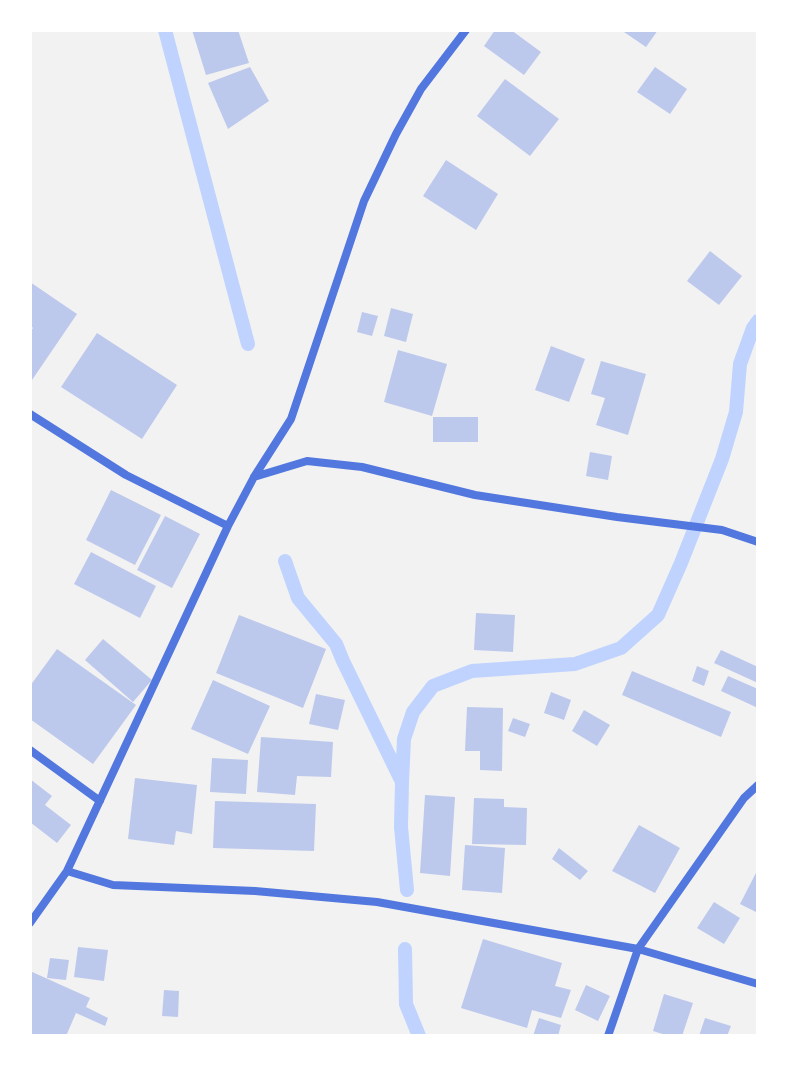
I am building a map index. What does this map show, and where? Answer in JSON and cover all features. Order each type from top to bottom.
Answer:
[{"type":"street","points":[[30,923],[67,871],[228,526],[254,477],[291,419],[364,201],[396,134],[421,89],[466,30]]},
{"type":"street","points":[[30,414],[126,475],[228,526]]},
{"type":"street","points":[[254,477],[307,461],[362,467],[475,495],[722,530],[758,542]]},
{"type":"street","points":[[30,750],[100,801]]},
{"type":"street","points":[[608,1036],[638,949],[744,798],[758,785]]},
{"type":"street","points":[[67,871],[113,885],[255,891],[377,902],[638,949],[758,984]]},
{"type":"building","points":[[192,30],[238,30],[249,63],[206,75]]},
{"type":"building","points":[[495,30],[511,30],[541,52],[524,75],[484,46]]},
{"type":"building","points":[[621,30],[658,30],[646,47]]},
{"type":"building","points":[[250,67],[269,101],[228,129],[208,83]]},
{"type":"building","points":[[655,67],[687,89],[670,114],[637,92]]},
{"type":"building","points":[[505,79],[559,119],[530,156],[477,116]]},
{"type":"building","points":[[446,160],[498,194],[476,230],[423,196]]},
{"type":"building","points":[[710,251],[742,276],[719,305],[687,281]]},
{"type":"building","points":[[30,282],[77,314],[32,380],[30,332],[33,328],[30,325]]},
{"type":"building","points":[[391,308],[413,314],[406,342],[384,336]]},
{"type":"building","points":[[362,312],[378,316],[372,336],[357,332]]},
{"type":"building","points":[[97,333],[177,385],[142,439],[61,387]]},
{"type":"building","points":[[551,346],[585,359],[569,402],[535,390]]},
{"type":"building","points":[[398,350],[447,364],[432,416],[384,402]]},
{"type":"building","points":[[601,361],[646,374],[628,435],[596,425],[605,398],[591,394]]},
{"type":"building","points":[[433,417],[478,417],[478,442],[433,442]]},
{"type":"building","points":[[590,452],[612,456],[608,480],[586,476]]},
{"type":"building","points":[[111,490],[161,515],[135,565],[86,540]]},
{"type":"building","points":[[165,516],[200,534],[172,588],[137,570]]},
{"type":"building","points":[[91,552],[156,586],[140,618],[74,584]]},
{"type":"building","points":[[476,613],[515,615],[513,652],[474,650]]},
{"type":"building","points":[[239,615],[326,649],[303,708],[216,673]]},
{"type":"building","points":[[103,639],[152,680],[133,702],[85,660]]},
{"type":"building","points":[[57,649],[136,705],[93,764],[30,719],[30,686]]},
{"type":"building","points":[[721,650],[758,667],[758,683],[714,663]]},
{"type":"building","points":[[697,666],[709,671],[704,686],[692,681]]},
{"type":"building","points":[[632,671],[731,712],[721,737],[622,695]]},
{"type":"building","points":[[728,676],[758,689],[758,708],[721,691]]},
{"type":"building","points":[[213,680],[270,706],[248,754],[191,729]]},
{"type":"building","points":[[551,692],[571,700],[564,720],[544,713]]},
{"type":"building","points":[[316,694],[345,700],[338,730],[309,724]]},
{"type":"building","points":[[467,707],[503,708],[502,771],[480,770],[480,751],[465,751]]},
{"type":"building","points":[[584,710],[610,725],[597,746],[572,731]]},
{"type":"building","points":[[513,718],[530,724],[525,737],[508,731]]},
{"type":"building","points":[[261,737],[333,742],[331,777],[297,776],[295,795],[257,792]]},
{"type":"building","points":[[212,758],[248,760],[246,794],[210,792]]},
{"type":"building","points":[[135,778],[197,785],[192,834],[176,831],[174,845],[128,839]]},
{"type":"building","points":[[30,779],[52,796],[45,805],[71,825],[57,843],[30,822]]},
{"type":"building","points":[[425,795],[455,797],[450,876],[420,873]]},
{"type":"building","points":[[474,798],[504,799],[504,807],[527,808],[526,845],[472,844]]},
{"type":"building","points":[[215,801],[316,804],[314,851],[213,848]]},
{"type":"building","points":[[639,825],[680,848],[655,893],[612,871]]},
{"type":"building","points":[[465,845],[505,848],[502,893],[462,890]]},
{"type":"building","points":[[559,848],[588,871],[580,880],[552,859]]},
{"type":"building","points":[[758,869],[758,913],[740,904]]},
{"type":"building","points":[[714,902],[740,918],[724,944],[697,928]]},
{"type":"building","points":[[483,939],[562,963],[555,986],[571,990],[561,1018],[532,1010],[527,1028],[461,1008]]},
{"type":"building","points":[[78,947],[108,950],[104,981],[74,977]]},
{"type":"building","points":[[50,958],[69,960],[66,980],[47,978]]},
{"type":"building","points":[[30,971],[90,998],[86,1007],[108,1018],[105,1026],[76,1013],[66,1036],[30,1036]]},
{"type":"building","points":[[586,985],[610,996],[598,1021],[575,1010]]},
{"type":"building","points":[[164,990],[179,991],[178,1017],[162,1016]]},
{"type":"building","points":[[664,994],[693,1003],[682,1036],[653,1031]]},
{"type":"building","points":[[539,1018],[561,1025],[558,1036],[533,1036]]},
{"type":"building","points":[[705,1018],[731,1026],[727,1036],[699,1036]]},
{"type":"waterway","points":[[165,30],[248,344]]},
{"type":"waterway","points":[[402,782],[404,739],[413,712],[433,686],[472,671],[575,664],[621,648],[658,615],[722,459],[736,412],[740,364],[758,321]]},
{"type":"waterway","points":[[285,561],[298,598],[336,644],[402,782],[401,827],[407,890]]},
{"type":"waterway","points":[[405,949],[406,1004],[419,1036]]}]
